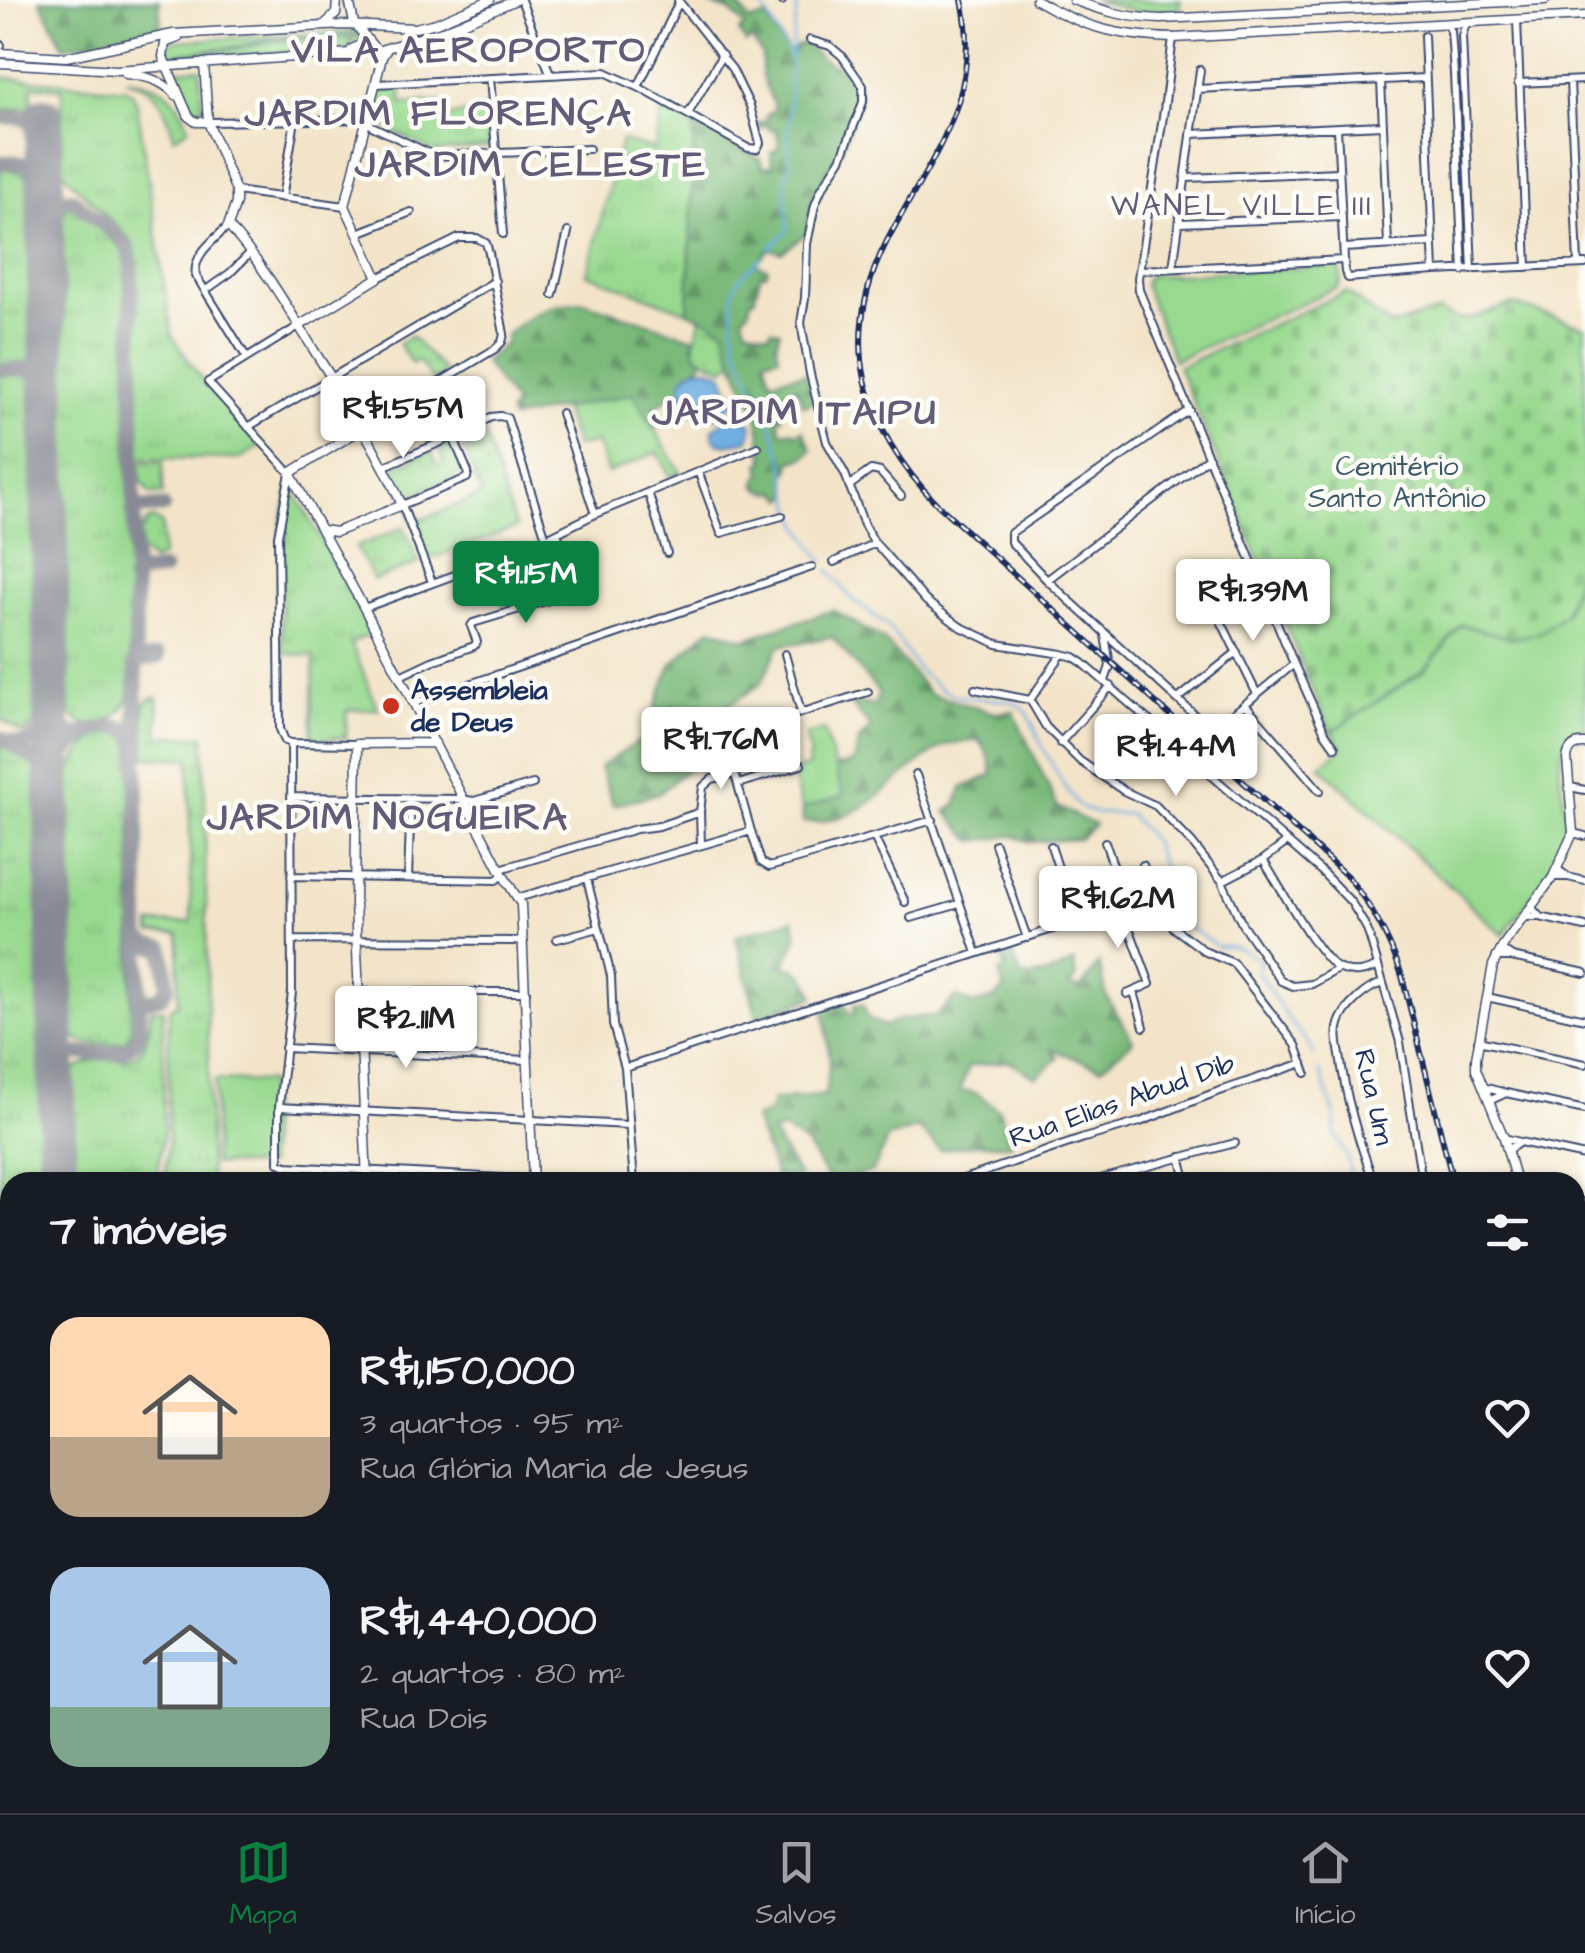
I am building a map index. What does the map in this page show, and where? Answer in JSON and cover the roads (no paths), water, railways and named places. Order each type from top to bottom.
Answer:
[{"type":"street","points":[[319,28],[332,20],[337,0]]},
{"type":"street","points":[[349,0],[356,26]]},
{"type":"street","points":[[2,48],[66,58],[173,34],[356,26],[367,31],[415,28],[436,23],[469,4],[490,0]]},
{"type":"street","points":[[97,70],[380,54],[518,0],[550,74]]},
{"type":"street","points":[[1036,0],[1080,23],[1140,38],[1585,16]]},
{"type":"street","points":[[1074,0],[1104,12],[1161,20],[1545,0]]},
{"type":"street","points":[[376,84],[605,72],[748,148],[757,149],[760,143],[744,90],[722,54],[679,1],[638,87]]},
{"type":"street","points":[[1434,271],[1424,36],[1417,17],[1421,12],[1464,4]]},
{"type":"street","points":[[351,12],[380,54],[345,206],[378,278]]},
{"type":"street","points":[[1161,20],[1172,30],[1173,38],[1138,278],[1142,299],[1294,664],[1335,747]]},
{"type":"street","points":[[1517,20],[1527,267]]},
{"type":"street","points":[[1466,22],[1462,36],[1472,270]]},
{"type":"street","points":[[1445,23],[1450,31],[1454,74],[1463,270]]},
{"type":"street","points":[[1424,36],[1431,24]]},
{"type":"street","points":[[243,31],[172,39],[163,47],[162,56],[189,118],[196,122],[208,117],[368,119]]},
{"type":"street","points":[[218,62],[247,56],[356,49],[367,31]]},
{"type":"street","points":[[810,40],[830,46],[842,56],[863,86],[862,102],[841,159],[821,190],[814,211],[806,244],[801,324],[822,431],[845,474],[864,525],[926,601],[959,626],[1010,648],[1062,654],[1084,662],[1321,871],[1350,902],[1366,927],[1400,1042],[1420,1172]]},
{"type":"street","points":[[688,114],[722,54]]},
{"type":"street","points":[[162,56],[181,65]]},
{"type":"street","points":[[0,63],[150,78],[166,85],[182,101]]},
{"type":"street","points":[[204,63],[208,117],[236,191],[236,202],[228,226],[198,257],[194,269],[247,358]]},
{"type":"street","points":[[1173,268],[1200,70]]},
{"type":"street","points":[[1454,74],[1464,73]]},
{"type":"street","points":[[490,78],[503,234]]},
{"type":"street","points":[[1198,88],[1425,78]]},
{"type":"street","points":[[1380,80],[1388,246]]},
{"type":"street","points":[[1518,84],[1585,80]]},
{"type":"street","points":[[1338,128],[1348,278],[1582,265],[1570,81]]},
{"type":"street","points":[[368,119],[372,126],[430,156],[589,148]]},
{"type":"street","points":[[282,198],[294,120]]},
{"type":"street","points":[[1191,134],[1382,126]]},
{"type":"street","points":[[1185,178],[1339,172]]},
{"type":"street","points":[[236,191],[345,206]]},
{"type":"street","points":[[358,233],[412,212]]},
{"type":"street","points":[[1179,223],[1342,217]]},
{"type":"street","points":[[228,226],[252,252],[384,466],[432,582]]},
{"type":"street","points":[[553,295],[568,232]]},
{"type":"street","points":[[435,743],[285,741],[280,729],[278,536],[290,473],[502,342],[504,334],[486,243],[477,238],[459,238],[378,278],[208,382],[290,473],[332,548],[465,799],[501,872],[522,908],[533,1172]]},
{"type":"street","points":[[1344,248],[1432,243]]},
{"type":"street","points":[[206,290],[252,252]]},
{"type":"street","points":[[1140,270],[1344,260]]},
{"type":"street","points":[[248,427],[494,281]]},
{"type":"street","points":[[1189,410],[1011,533],[1010,542],[1212,731],[1294,664]]},
{"type":"street","points":[[561,413],[594,514]]},
{"type":"street","points":[[384,466],[453,438],[491,416],[507,418],[546,538]]},
{"type":"street","points":[[322,530],[336,532],[467,478],[453,438]]},
{"type":"street","points":[[364,608],[524,550],[594,514],[758,447]]},
{"type":"street","points":[[1047,580],[1209,457]]},
{"type":"street","points":[[850,486],[876,470],[901,496]]},
{"type":"street","points":[[698,471],[721,533],[782,516]]},
{"type":"street","points":[[648,492],[667,553]]},
{"type":"street","points":[[332,548],[336,532]]},
{"type":"street","points":[[400,676],[474,646],[473,623],[569,594],[574,581],[557,533]]},
{"type":"street","points":[[834,562],[875,543]]},
{"type":"street","points":[[414,704],[812,567]]},
{"type":"street","points":[[1216,610],[1257,694]]},
{"type":"street","points":[[1060,743],[1108,684],[1110,666],[1104,634]]},
{"type":"street","points":[[1178,699],[1236,652]]},
{"type":"street","points":[[785,654],[800,712]]},
{"type":"street","points":[[1030,700],[1062,654]]},
{"type":"street","points":[[975,688],[1030,700],[1046,727],[1080,761],[1167,815],[1222,881],[1242,924],[1281,980],[1293,986],[1312,984],[1338,969]]},
{"type":"street","points":[[868,692],[729,735],[726,744],[761,862],[769,867],[933,820]]},
{"type":"street","points":[[1246,704],[1320,791]]},
{"type":"street","points":[[1101,775],[1150,721]]},
{"type":"street","points":[[291,743],[292,992],[279,1107],[279,1163],[397,1172]]},
{"type":"street","points":[[357,744],[355,878],[367,1170]]},
{"type":"street","points":[[1514,1172],[1476,1068],[1478,1041],[1493,965],[1555,873],[1573,833],[1567,758],[1571,748],[1580,744]]},
{"type":"street","points":[[738,784],[801,766]]},
{"type":"street","points":[[701,845],[703,787],[707,782],[735,774]]},
{"type":"street","points":[[916,775],[976,953]]},
{"type":"street","points":[[291,797],[465,799],[533,784]]},
{"type":"street","points":[[1570,787],[1585,790]]},
{"type":"street","points":[[408,878],[411,798]]},
{"type":"street","points":[[292,876],[496,880],[501,872],[700,812]]},
{"type":"street","points":[[517,898],[750,832]]},
{"type":"street","points":[[1573,833],[1585,836]]},
{"type":"street","points":[[874,838],[904,902]]},
{"type":"street","points":[[1105,842],[1150,984],[1130,993],[1144,1027]]},
{"type":"street","points":[[1222,881],[1264,860],[1287,842]]},
{"type":"street","points":[[995,844],[1027,938]]},
{"type":"street","points":[[1051,846],[1076,922]]},
{"type":"street","points":[[1264,860],[1313,942],[1338,969],[1364,973],[1378,966]]},
{"type":"street","points":[[1143,865],[1154,896],[1174,928],[1206,952],[1234,963],[1296,1045],[1306,1073]]},
{"type":"street","points":[[1555,873],[1585,881]]},
{"type":"street","points":[[587,878],[611,976],[633,1172]]},
{"type":"street","points":[[624,1068],[1154,896]]},
{"type":"street","points":[[911,918],[959,904]]},
{"type":"street","points":[[1531,907],[1540,917]]},
{"type":"street","points":[[1524,917],[1585,927]]},
{"type":"street","points":[[557,939],[599,928]]},
{"type":"street","points":[[292,940],[524,941]]},
{"type":"street","points":[[1499,953],[1585,973]]},
{"type":"street","points":[[1367,971],[1373,987]]},
{"type":"street","name":"Rua Um","points":[[1371,1172],[1347,1103],[1337,1035],[1341,1017],[1361,996],[1384,983]]},
{"type":"street","points":[[359,992],[526,992]]},
{"type":"street","points":[[1487,997],[1585,1018]]},
{"type":"street","points":[[1478,1041],[1585,1064]]},
{"type":"street","points":[[286,1048],[528,1060]]},
{"type":"street","name":"Rua Elias Abud Dib","points":[[984,1172],[1140,1122],[1214,1092],[1303,1063]]},
{"type":"street","points":[[1483,1088],[1585,1110]]},
{"type":"street","points":[[1489,1101],[1506,1093]]},
{"type":"street","points":[[279,1107],[629,1125]]},
{"type":"street","points":[[1504,1138],[1585,1156]]},
{"type":"street","points":[[1508,1150],[1520,1142]]},
{"type":"street","points":[[1129,1172],[1235,1143]]},
{"type":"street","points":[[1180,1157],[1184,1172]]},
{"type":"water","points":[[696,368],[723,373],[735,402],[715,418],[683,412],[681,382]]},
{"type":"water","points":[[737,410],[753,427],[749,440],[718,443],[713,429]]},
{"type":"waterway","points":[[759,0],[790,55]]},
{"type":"waterway","points":[[769,249],[788,230],[785,183],[790,163],[791,57],[798,0]]},
{"type":"waterway","points":[[761,258],[735,288],[737,348],[773,429],[801,527],[823,561]]},
{"type":"waterway","points":[[829,570],[850,597],[889,627],[919,671],[941,689],[956,696],[1011,701],[1022,707],[1079,806],[1095,813],[1129,814],[1151,838],[1186,925],[1218,947],[1241,949],[1261,961],[1257,971],[1314,1054]]},
{"type":"waterway","points":[[1320,1071],[1336,1119],[1335,1134],[1347,1156],[1350,1172]]},
{"type":"railway","points":[[962,0],[967,35],[959,98],[935,155],[887,241],[863,313],[861,348],[876,415],[912,476],[938,505],[1349,878],[1380,925],[1402,976],[1451,1172]]},
{"type":"place","name":"Assembleia de Deus","points":[[391,706]]},
{"type":"district","name":"VILA AEROPORTO","points":[[469,51]]},
{"type":"district","name":"JARDIM FLORENÇA","points":[[439,114]]},
{"type":"district","name":"JARDIM CELESTE","points":[[531,165]]},
{"type":"district","name":"WANEL VILLE III","points":[[1242,206]]},
{"type":"district","name":"JARDIM ITAIPU","points":[[795,413]]},
{"type":"district","name":"JARDIM NOGUEIRA","points":[[388,818]]},
{"type":"park label","name":"Cemitério Santo Antônio","points":[[1397,482]]}]
